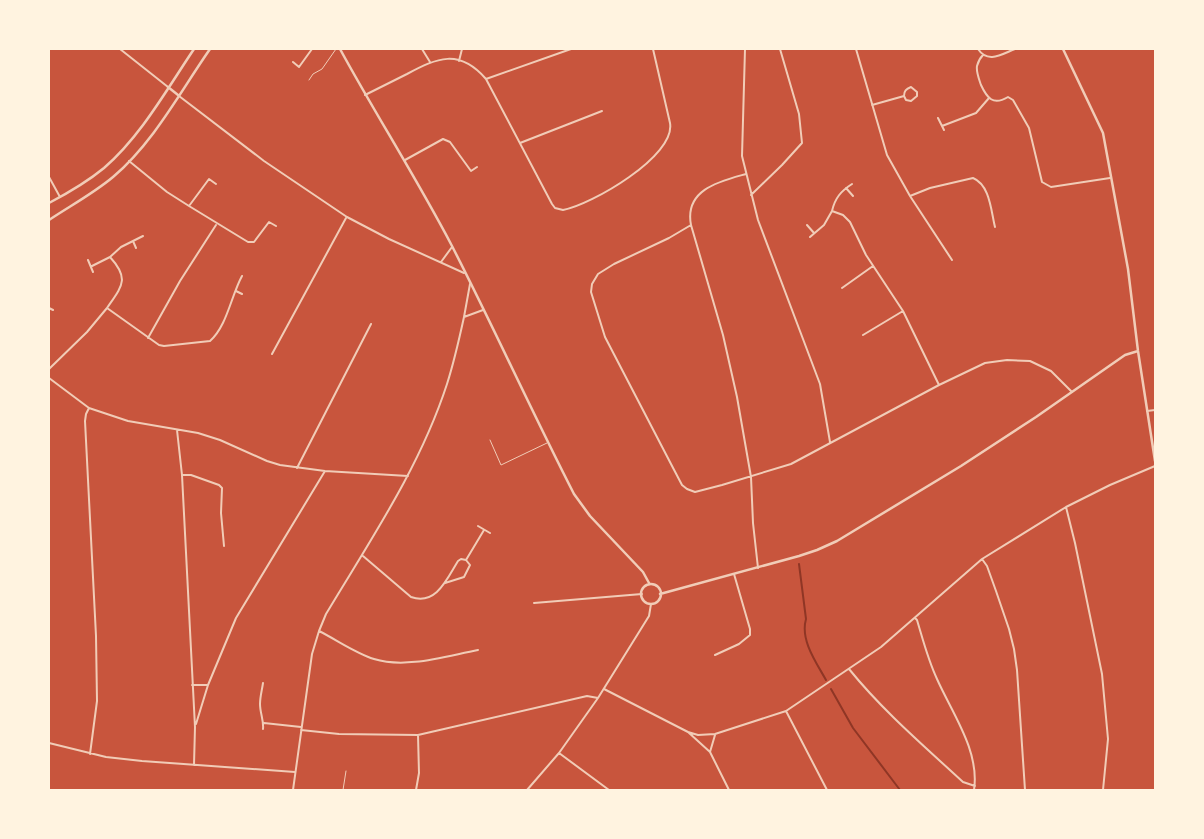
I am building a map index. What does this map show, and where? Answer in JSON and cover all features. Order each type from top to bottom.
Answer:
[{"type":"street","points":[[120,49],[264,160],[347,217],[389,239],[464,273]]},
{"type":"street","points":[[49,203],[95,175],[118,154],[140,128],[194,49]]},
{"type":"street","points":[[49,220],[112,177],[129,161],[147,141],[210,49]]},
{"type":"street","points":[[293,62],[299,66],[312,49]]},
{"type":"street","points":[[340,49],[365,95],[405,160],[452,247],[574,494],[590,516],[643,572],[649,583],[658,586],[660,594],[658,601],[651,604]]},
{"type":"street","points":[[422,49],[430,62]]},
{"type":"street","points":[[459,60],[462,49]]},
{"type":"street","points":[[486,79],[571,49]]},
{"type":"street","points":[[365,95],[430,62],[445,58],[459,60],[472,66],[486,79],[501,111],[552,204],[560,210],[568,210],[627,180],[644,167],[666,142],[671,129],[653,49]]},
{"type":"street","points":[[745,49],[742,156],[758,220],[820,384],[830,443]]},
{"type":"street","points":[[751,195],[802,143],[799,114],[780,49]]},
{"type":"street","points":[[856,49],[887,155],[910,196],[952,260]]},
{"type":"street","points":[[978,49],[982,55],[987,57],[997,56],[1015,49]]},
{"type":"street","points":[[1063,49],[1102,127],[1128,269],[1138,351],[1155,461]]},
{"type":"street","points":[[982,55],[977,67],[977,75],[986,96],[999,100],[1008,97],[1013,100],[1030,128],[1042,182],[1051,187],[1111,178]]},
{"type":"street","points":[[907,88],[914,88],[917,92],[917,96],[911,101],[906,100],[904,96],[904,91],[907,88]]},
{"type":"street","points":[[872,105],[904,96]]},
{"type":"street","points":[[942,126],[976,113],[989,98]]},
{"type":"street","points":[[520,143],[602,111]]},
{"type":"street","points":[[938,118],[944,130]]},
{"type":"street","points":[[405,160],[443,139],[450,142],[471,171],[477,167]]},
{"type":"street","points":[[129,161],[167,192],[248,242],[254,242],[269,222],[276,226]]},
{"type":"street","points":[[746,174],[716,183],[702,191],[693,206],[690,220],[723,335],[738,397],[750,477],[758,568]]},
{"type":"street","points":[[49,177],[50,182],[60,197]]},
{"type":"street","points":[[910,196],[930,188],[973,178],[979,180],[985,189],[995,227]]},
{"type":"street","points":[[189,206],[209,179],[216,184]]},
{"type":"street","points":[[810,237],[824,225],[832,211],[834,202],[852,184]]},
{"type":"street","points":[[846,188],[853,196]]},
{"type":"street","points":[[832,211],[843,215],[850,222],[873,266],[902,311],[939,385]]},
{"type":"street","points":[[272,354],[347,217]]},
{"type":"street","points":[[148,338],[180,281],[217,224]]},
{"type":"street","points":[[691,225],[598,274],[592,284],[591,292],[592,300],[609,344],[685,488],[695,492],[790,464],[939,385],[985,364],[1007,360],[1030,362],[1056,375],[1072,392]]},
{"type":"street","points":[[807,225],[814,233]]},
{"type":"street","points":[[92,266],[110,257],[121,247],[143,236]]},
{"type":"street","points":[[133,241],[136,248]]},
{"type":"street","points":[[441,262],[452,247]]},
{"type":"street","points":[[49,369],[87,332],[120,289],[121,271],[110,257]]},
{"type":"street","points":[[88,260],[93,272]]},
{"type":"street","points":[[842,288],[873,266]]},
{"type":"street","points":[[107,308],[148,338],[164,346],[210,341],[216,335],[227,313],[242,276]]},
{"type":"street","points":[[293,790],[312,654],[319,631],[326,614],[363,556],[408,476],[440,405],[464,317],[470,284]]},
{"type":"street","points":[[236,291],[242,294]]},
{"type":"street","points":[[49,308],[53,310]]},
{"type":"street","points":[[464,317],[483,310]]},
{"type":"street","points":[[863,335],[902,311]]},
{"type":"street","points":[[297,468],[371,324]]},
{"type":"street","points":[[660,594],[817,550],[851,533],[961,466],[1125,355],[1138,351]]},
{"type":"street","points":[[49,378],[89,408],[128,421],[220,440],[267,461],[297,468],[325,471],[408,476]]},
{"type":"street","points":[[89,408],[86,414],[86,421],[96,627],[97,701],[90,754]]},
{"type":"street","points":[[1147,411],[1155,410]]},
{"type":"street","points":[[177,430],[182,475],[195,726],[194,765]]},
{"type":"street","points":[[604,689],[688,732],[698,735],[716,734],[786,712],[881,647],[982,559],[1066,506],[1155,466]]},
{"type":"street","points":[[195,726],[208,685],[236,618],[325,471]]},
{"type":"street","points":[[182,475],[191,475],[222,488],[221,513],[224,546]]},
{"type":"street","points":[[1066,506],[1102,674],[1108,739],[1103,790]]},
{"type":"street","points":[[478,526],[490,534]]},
{"type":"street","points":[[466,560],[484,530]]},
{"type":"street","points":[[363,556],[414,598],[434,596],[445,583],[458,561],[461,559],[466,560]]},
{"type":"street","points":[[982,559],[987,566],[996,591],[1014,649],[1026,790]]},
{"type":"street","points":[[445,583],[464,577],[470,566],[466,560]]},
{"type":"street","points":[[715,655],[739,644],[750,635],[750,629],[734,574]]},
{"type":"street","points":[[649,583],[644,586],[642,594],[644,600],[651,604]]},
{"type":"street","points":[[534,603],[642,594]]},
{"type":"street","points":[[527,790],[558,752],[604,689],[649,616],[651,604]]},
{"type":"street","points":[[914,618],[917,620],[936,676],[970,750],[975,772],[974,790]]},
{"type":"street","points":[[319,631],[362,654],[390,662],[406,663],[478,650]]},
{"type":"street","points":[[849,669],[868,692],[963,782],[975,786]]},
{"type":"street","points":[[263,683],[260,703],[263,729]]},
{"type":"street","points":[[192,685],[208,685]]},
{"type":"street","points":[[263,723],[347,735],[418,735],[586,696],[598,698]]},
{"type":"street","points":[[786,712],[828,790]]},
{"type":"street","points":[[688,732],[710,752],[729,790]]},
{"type":"street","points":[[710,752],[716,734]]},
{"type":"street","points":[[416,790],[419,773],[418,735]]},
{"type":"street","points":[[49,742],[90,754],[142,761],[295,772]]},
{"type":"street","points":[[558,752],[609,790]]},
{"type":"lane","points":[[309,80],[313,74],[322,69],[336,49]]},
{"type":"lane","points":[[490,440],[501,465],[548,443]]},
{"type":"lane","points":[[343,790],[346,771]]},
{"type":"waterway","points":[[799,564],[806,619],[805,635],[810,651],[826,680]]},
{"type":"waterway","points":[[831,689],[853,728],[900,790]]}]
